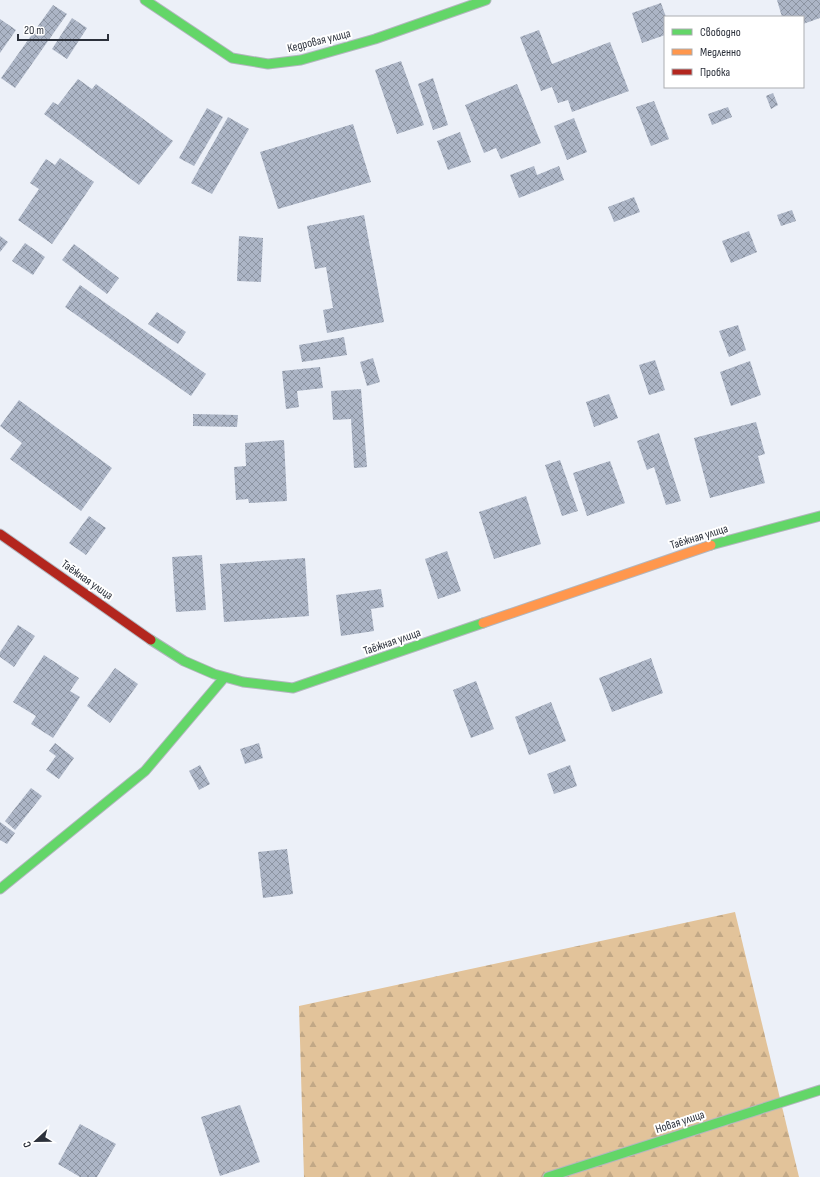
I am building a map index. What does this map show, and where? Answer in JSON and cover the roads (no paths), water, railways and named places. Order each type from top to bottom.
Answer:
[{"type":"street","name":"Кедровая улица","points":[[145,0],[232,58],[268,64],[301,60],[375,39],[486,0]]},
{"type":"street","name":"Таёжная улица","points":[[0,534],[168,652],[198,668],[223,678],[258,686],[293,688],[706,546],[820,516]]},
{"type":"street","points":[[0,889],[145,771],[223,678]]},
{"type":"street","name":"Новая улица","points":[[548,1177],[820,1090]]}]
